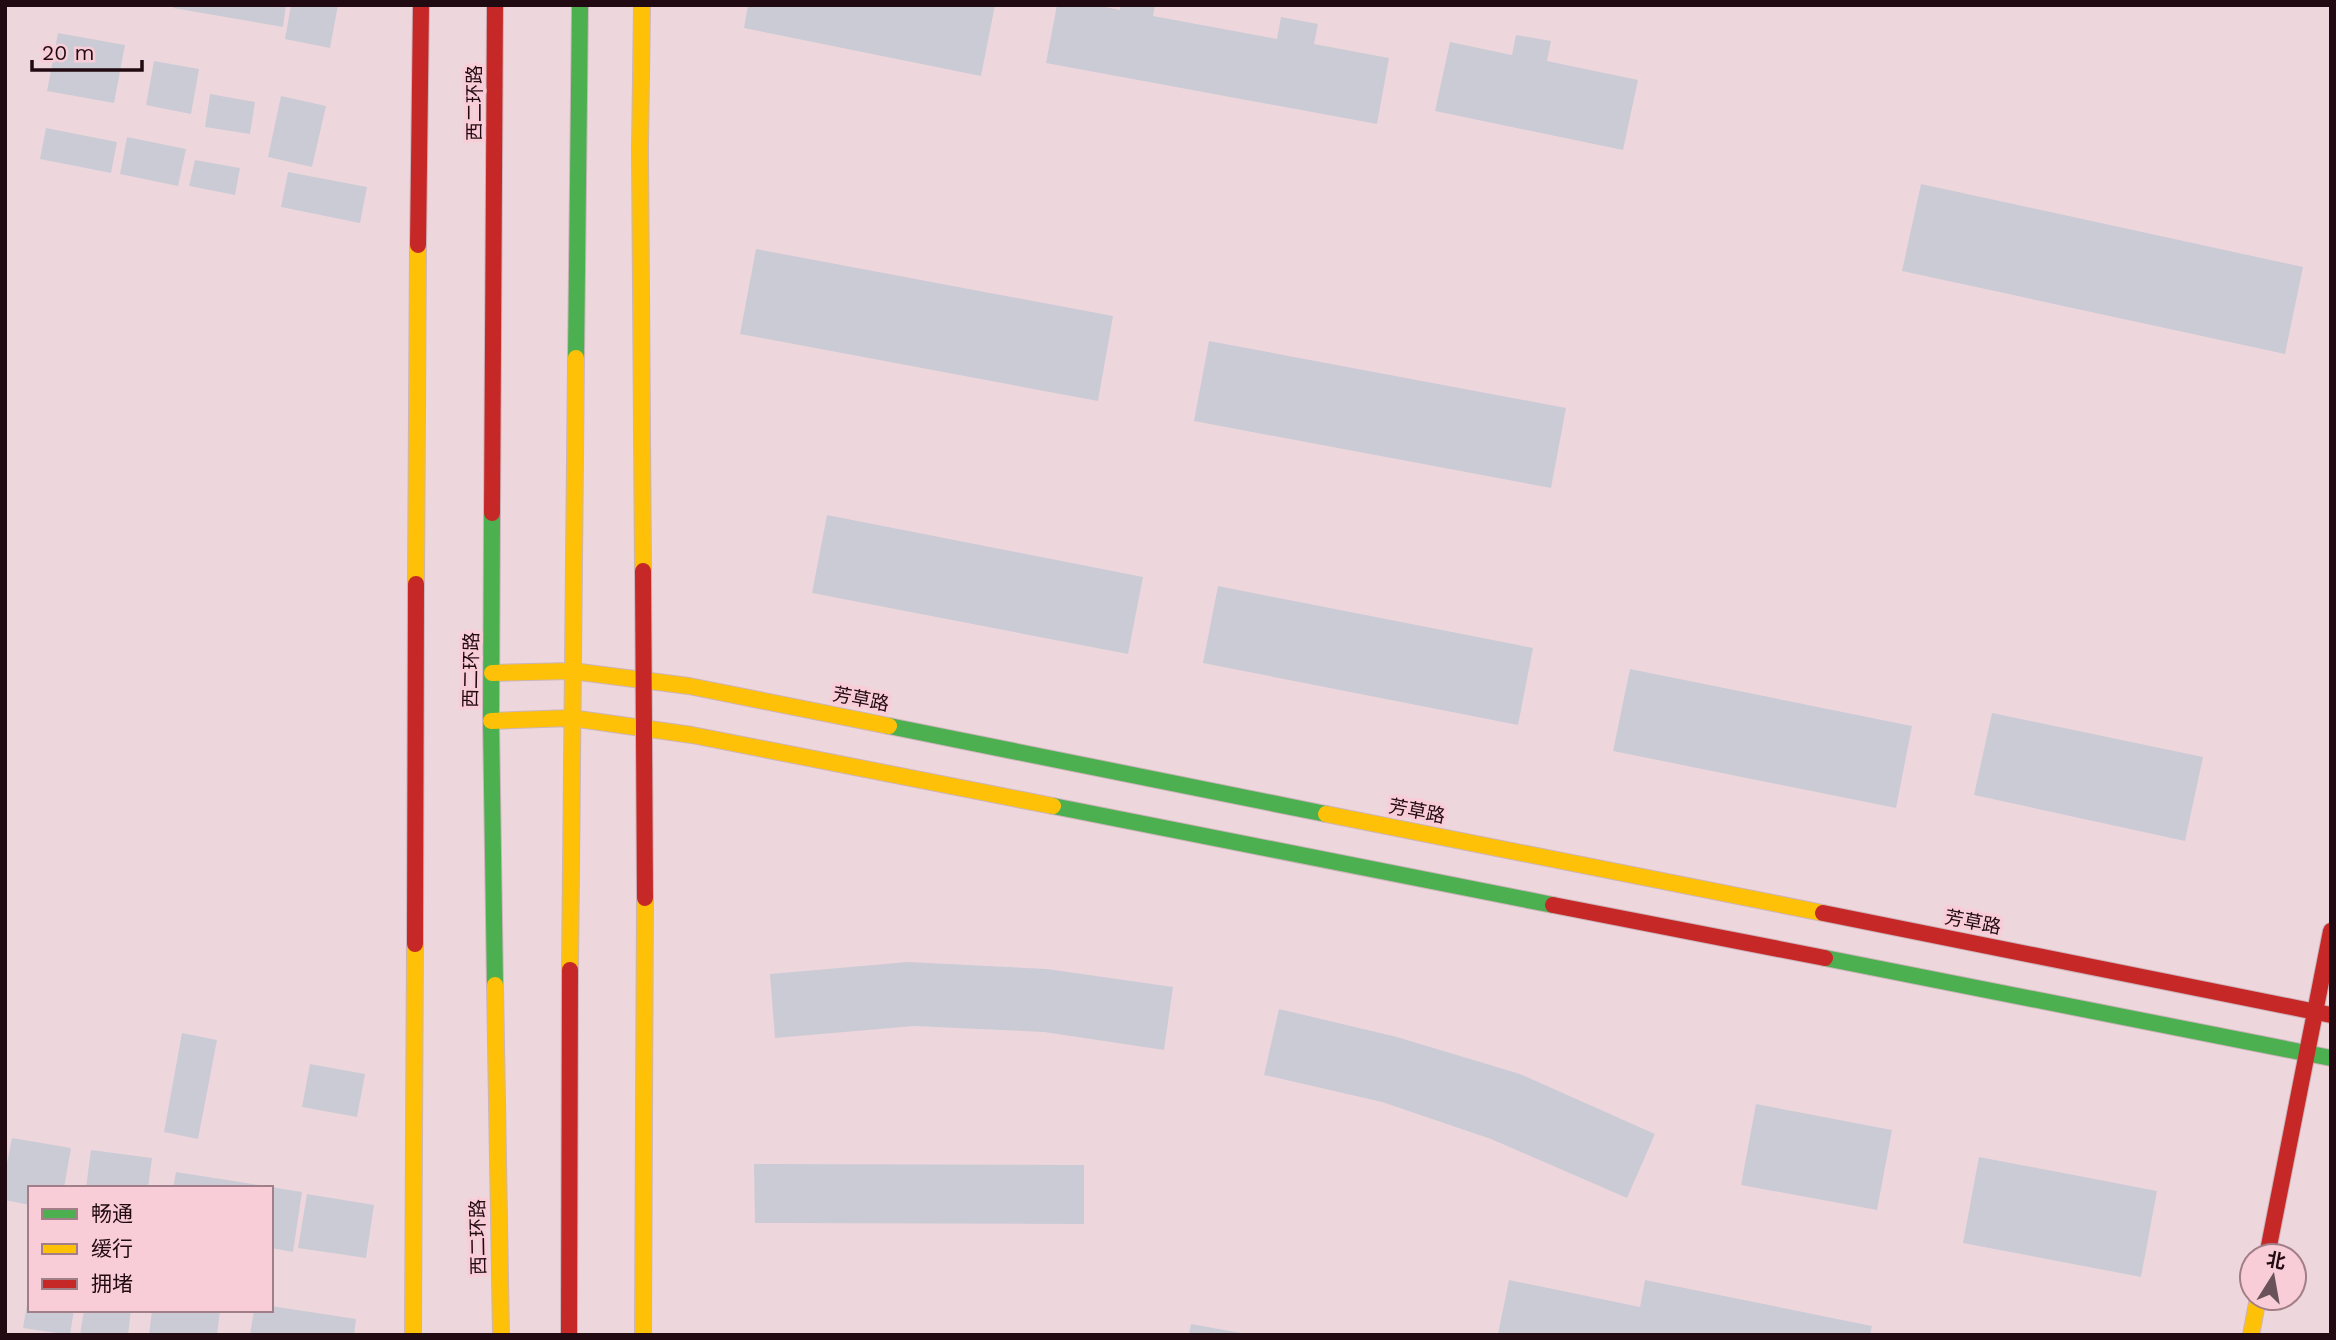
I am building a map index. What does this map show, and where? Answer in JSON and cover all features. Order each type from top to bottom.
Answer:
[{"type":"street","points":[[414,1335],[421,5]]},
{"type":"street","name":"西二环路","points":[[495,5],[491,721],[501,1335]]},
{"type":"street","points":[[569,1335],[571,718],[580,5]]},
{"type":"street","points":[[642,5],[640,149],[645,728],[642,1335]]},
{"type":"street","name":"芳草路","points":[[492,673],[572,671],[702,689],[2323,1014]]},
{"type":"street","points":[[491,721],[571,718],[692,735],[2331,1058]]},
{"type":"street","points":[[2270,1242],[2306,1053],[2323,1014],[2331,931]]},
{"type":"street","points":[[2251,1335],[2255,1312]]},
{"type":"building","points":[[174,5],[286,5],[283,27],[173,8]]},
{"type":"building","points":[[291,5],[338,5],[330,48],[285,39]]},
{"type":"building","points":[[748,5],[995,5],[981,76],[744,28]]},
{"type":"building","points":[[1057,5],[1095,5],[1120,10],[1120,5],[1155,5],[1153,16],[1277,39],[1281,17],[1318,24],[1314,44],[1389,58],[1377,124],[1046,63]]},
{"type":"building","points":[[58,33],[125,45],[114,103],[47,91]]},
{"type":"building","points":[[1516,35],[1551,41],[1547,61],[1638,80],[1623,150],[1435,111],[1450,42],[1512,55]]},
{"type":"building","points":[[154,61],[199,69],[191,114],[146,105]]},
{"type":"building","points":[[210,94],[255,102],[250,134],[205,127]]},
{"type":"building","points":[[281,96],[326,106],[312,167],[268,157]]},
{"type":"building","points":[[46,128],[117,142],[111,173],[40,159]]},
{"type":"building","points":[[127,137],[186,149],[178,186],[120,174]]},
{"type":"building","points":[[195,160],[240,168],[235,195],[189,186]]},
{"type":"building","points":[[288,172],[367,187],[360,223],[281,207]]},
{"type":"building","points":[[1921,184],[2303,267],[2285,354],[1902,271]]},
{"type":"building","points":[[756,249],[1113,316],[1098,401],[740,334]]},
{"type":"building","points":[[1209,341],[1566,408],[1551,488],[1194,421]]},
{"type":"building","points":[[827,515],[1143,577],[1128,654],[812,593]]},
{"type":"building","points":[[1218,586],[1533,648],[1518,725],[1203,663]]},
{"type":"building","points":[[1630,669],[1912,726],[1896,808],[1613,751]]},
{"type":"building","points":[[1992,713],[2203,757],[2185,841],[1974,795]]},
{"type":"building","points":[[908,962],[1047,969],[1173,987],[1164,1050],[1044,1032],[914,1026],[775,1038],[770,974]]},
{"type":"building","points":[[1279,1009],[1397,1037],[1520,1074],[1655,1134],[1627,1198],[1491,1139],[1382,1102],[1264,1075]]},
{"type":"building","points":[[182,1033],[217,1040],[198,1139],[164,1132]]},
{"type":"building","points":[[310,1064],[365,1074],[357,1117],[302,1107]]},
{"type":"building","points":[[1756,1104],[1892,1130],[1877,1210],[1741,1185]]},
{"type":"building","points":[[12,1138],[71,1148],[64,1186],[28,1186],[28,1205],[5,1200],[5,1173]]},
{"type":"building","points":[[91,1150],[152,1158],[148,1186],[86,1186]]},
{"type":"building","points":[[1979,1157],[2157,1191],[2141,1277],[1963,1243]]},
{"type":"building","points":[[754,1164],[1084,1165],[1084,1224],[755,1223]]},
{"type":"building","points":[[176,1172],[265,1186],[173,1186]]},
{"type":"building","points":[[273,1187],[302,1192],[293,1252],[273,1248]]},
{"type":"building","points":[[307,1194],[374,1205],[366,1258],[298,1248]]},
{"type":"building","points":[[1509,1280],[1640,1307],[1645,1280],[1872,1326],[1870,1335],[1503,1335],[1498,1334]]},
{"type":"building","points":[[28,1299],[28,1312],[74,1312],[70,1335],[23,1328]]},
{"type":"building","points":[[273,1306],[356,1319],[354,1335],[250,1335],[254,1312],[273,1312]]},
{"type":"building","points":[[84,1312],[131,1312],[128,1335],[80,1335]]},
{"type":"building","points":[[152,1312],[220,1312],[217,1335],[149,1335]]},
{"type":"building","points":[[1191,1324],[1241,1333],[1241,1335],[1189,1335]]},
{"type":"traffic: fast","points":[[576,358],[580,5]]},
{"type":"traffic: fast","points":[[492,513],[491,721],[495,985]]},
{"type":"traffic: fast","points":[[889,726],[1326,814]]},
{"type":"traffic: fast","points":[[1053,806],[1553,905]]},
{"type":"traffic: fast","points":[[1825,958],[2331,1058]]},
{"type":"traffic: slow","points":[[642,5],[640,149],[643,571]]},
{"type":"traffic: slow","points":[[416,584],[418,245]]},
{"type":"traffic: slow","points":[[570,970],[576,358]]},
{"type":"traffic: slow","points":[[492,673],[572,671],[689,686],[889,726]]},
{"type":"traffic: slow","points":[[491,721],[571,718],[692,735],[1053,806]]},
{"type":"traffic: slow","points":[[1326,814],[1823,913]]},
{"type":"traffic: slow","points":[[643,1335],[645,898]]},
{"type":"traffic: slow","points":[[413,1335],[415,944]]},
{"type":"traffic: slow","points":[[495,985],[501,1335]]},
{"type":"traffic: slow","points":[[2251,1335],[2255,1312]]},
{"type":"traffic: jam","points":[[418,245],[421,5]]},
{"type":"traffic: jam","points":[[492,513],[495,5]]},
{"type":"traffic: jam","points":[[643,571],[645,898]]},
{"type":"traffic: jam","points":[[415,944],[416,584]]},
{"type":"traffic: jam","points":[[1553,905],[1825,958]]},
{"type":"traffic: jam","points":[[1823,913],[2331,1015]]},
{"type":"traffic: jam","points":[[2270,1242],[2331,931]]},
{"type":"traffic: jam","points":[[569,1335],[570,970]]}]
